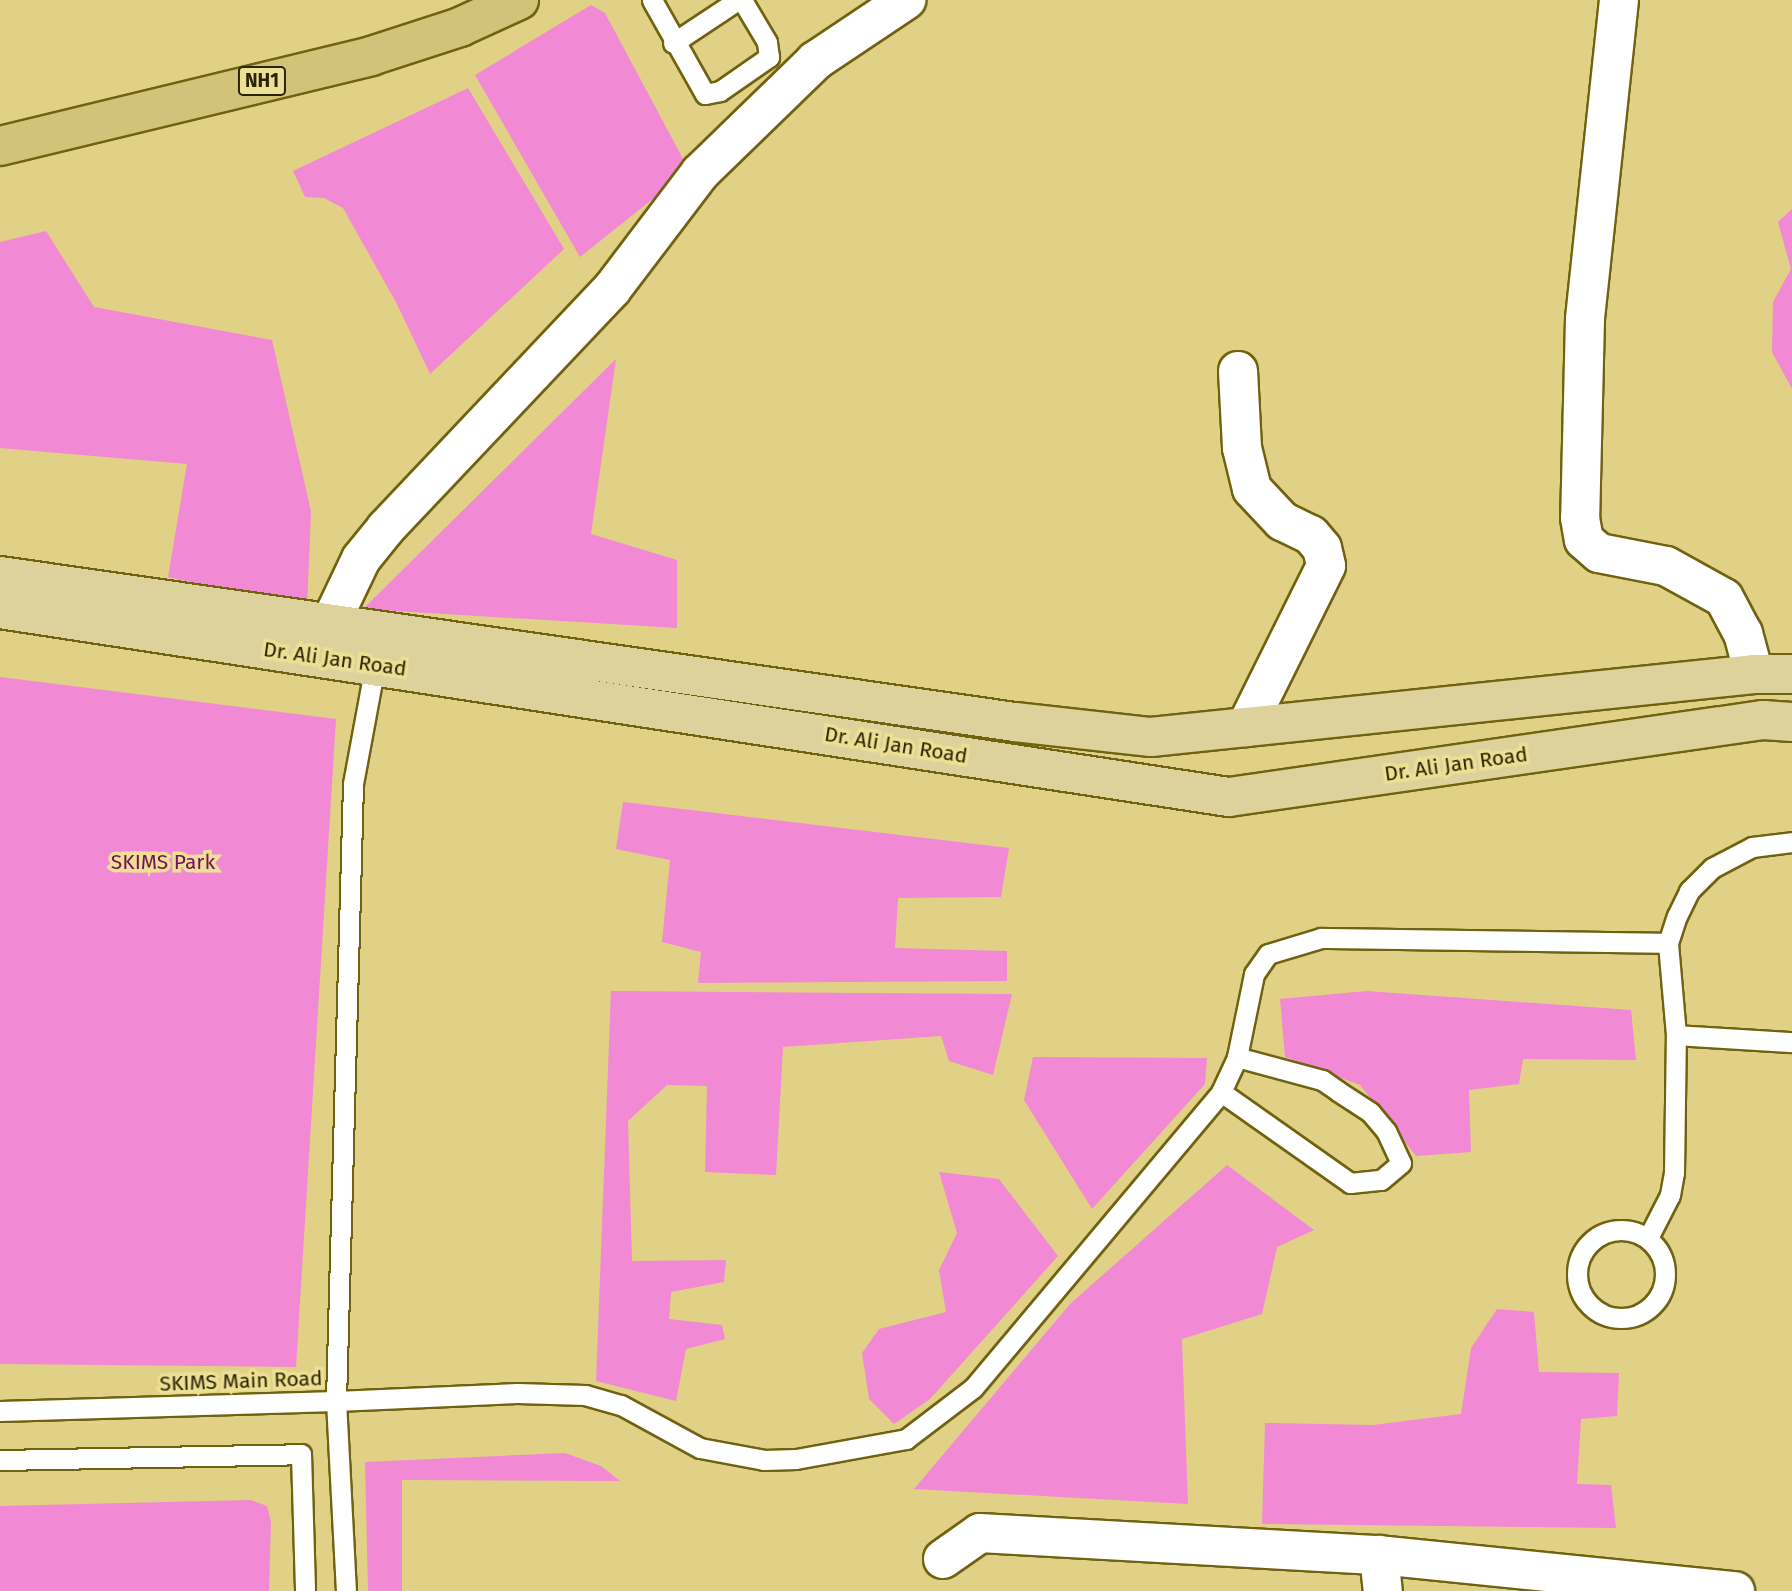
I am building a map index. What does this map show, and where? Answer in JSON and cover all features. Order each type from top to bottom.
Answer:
[{"type":"highway","name":"NH1","points":[[0,146],[371,56],[460,27],[519,0]]},
{"type":"main road","name":"Dr. Ali Jan Road","points":[[0,576],[1016,722],[1151,737],[1754,674],[1792,674]]},
{"type":"main road","name":"Dr. Ali Jan Road","points":[[0,609],[1229,797],[1763,720],[1792,722]]},
{"type":"main road","points":[[1151,737],[1154,786]]},
{"type":"street","points":[[330,624],[361,559],[386,528],[612,289],[700,173],[815,61],[906,0]]},
{"type":"street","points":[[1619,0],[1585,319],[1580,518],[1584,540],[1599,552],[1666,566],[1724,598],[1743,633],[1754,674]]},
{"type":"street","points":[[1238,371],[1242,447],[1252,489],[1282,521],[1311,535],[1322,548],[1326,566],[1246,727]]},
{"type":"street","points":[[943,1559],[980,1534],[1381,1573],[1735,1591]]},
{"type":"lane","points":[[652,0],[673,43],[705,94],[720,91],[766,62],[770,49],[740,0],[673,43]]},
{"type":"lane","points":[[375,665],[353,784],[336,1401],[517,1393],[585,1395],[621,1405],[700,1448],[764,1460],[796,1459],[906,1439],[973,1388],[1221,1093],[1237,1057],[1254,975],[1268,954],[1291,944],[1321,938],[1668,943]]},
{"type":"lane","points":[[1648,1238],[1670,1195],[1674,1173],[1676,1035],[1668,943],[1689,891],[1712,868],[1752,847],[1792,842]]},
{"type":"lane","points":[[1676,1035],[1792,1042]]},
{"type":"lane","points":[[1221,1093],[1350,1183],[1381,1180],[1401,1163],[1386,1130],[1370,1112],[1322,1080],[1237,1057]]},
{"type":"lane","points":[[1613,1230],[1630,1230],[1648,1238],[1661,1252],[1666,1270],[1664,1289],[1654,1305],[1639,1316],[1620,1319],[1593,1309],[1577,1284],[1583,1250],[1596,1237],[1613,1230]]},
{"type":"lane","name":"SKIMS Main Road","points":[[0,1411],[336,1401],[346,1591]]},
{"type":"lane","points":[[0,1460],[301,1454],[305,1591]]},
{"type":"green space","points":[[591,5],[605,13],[689,170],[580,257],[475,75]]},
{"type":"green space","points":[[468,88],[564,249],[430,374],[397,304],[343,208],[324,198],[305,197],[293,171]]},
{"type":"green space","points":[[1792,209],[1792,389],[1772,352],[1773,302],[1791,269],[1778,222]]},
{"type":"green space","points":[[46,231],[94,307],[272,340],[311,511],[307,609],[168,577],[187,464],[0,448],[0,242]]},
{"type":"green space","points":[[616,359],[591,534],[677,560],[677,628],[363,609]]},
{"type":"green space","name":"SKIMS Park","points":[[0,677],[336,719],[296,1367],[0,1364]]},
{"type":"green space","points":[[623,802],[1009,848],[1001,897],[898,898],[895,948],[1007,951],[1007,981],[698,983],[701,952],[662,942],[670,860],[616,849]]},
{"type":"green space","points":[[611,991],[1012,994],[993,1075],[949,1061],[941,1036],[783,1047],[776,1175],[705,1172],[707,1086],[667,1085],[628,1121],[632,1261],[726,1260],[724,1282],[671,1292],[669,1319],[722,1325],[725,1339],[686,1349],[676,1401],[596,1381]]},
{"type":"green space","points":[[1367,991],[1631,1010],[1636,1060],[1523,1059],[1519,1084],[1469,1090],[1471,1152],[1416,1156],[1360,1085],[1285,1057],[1280,999]]},
{"type":"green space","points":[[1033,1057],[1207,1058],[1205,1084],[1092,1209],[1024,1100]]},
{"type":"green space","points":[[1227,1165],[1314,1230],[1277,1247],[1262,1314],[1182,1339],[1188,1504],[914,1489],[1070,1304]]},
{"type":"green space","points":[[939,1172],[999,1179],[1058,1256],[930,1399],[894,1424],[869,1399],[862,1353],[879,1329],[946,1312],[939,1270],[957,1233]]},
{"type":"green space","points":[[1497,1309],[1534,1312],[1539,1372],[1619,1373],[1617,1416],[1581,1419],[1577,1484],[1611,1485],[1616,1528],[1262,1524],[1265,1423],[1373,1425],[1461,1414],[1471,1348]]},
{"type":"green space","points":[[565,1453],[601,1466],[620,1481],[402,1480],[402,1591],[368,1591],[365,1462]]},
{"type":"green space","points":[[251,1500],[267,1506],[271,1522],[269,1591],[0,1591],[0,1506]]}]
